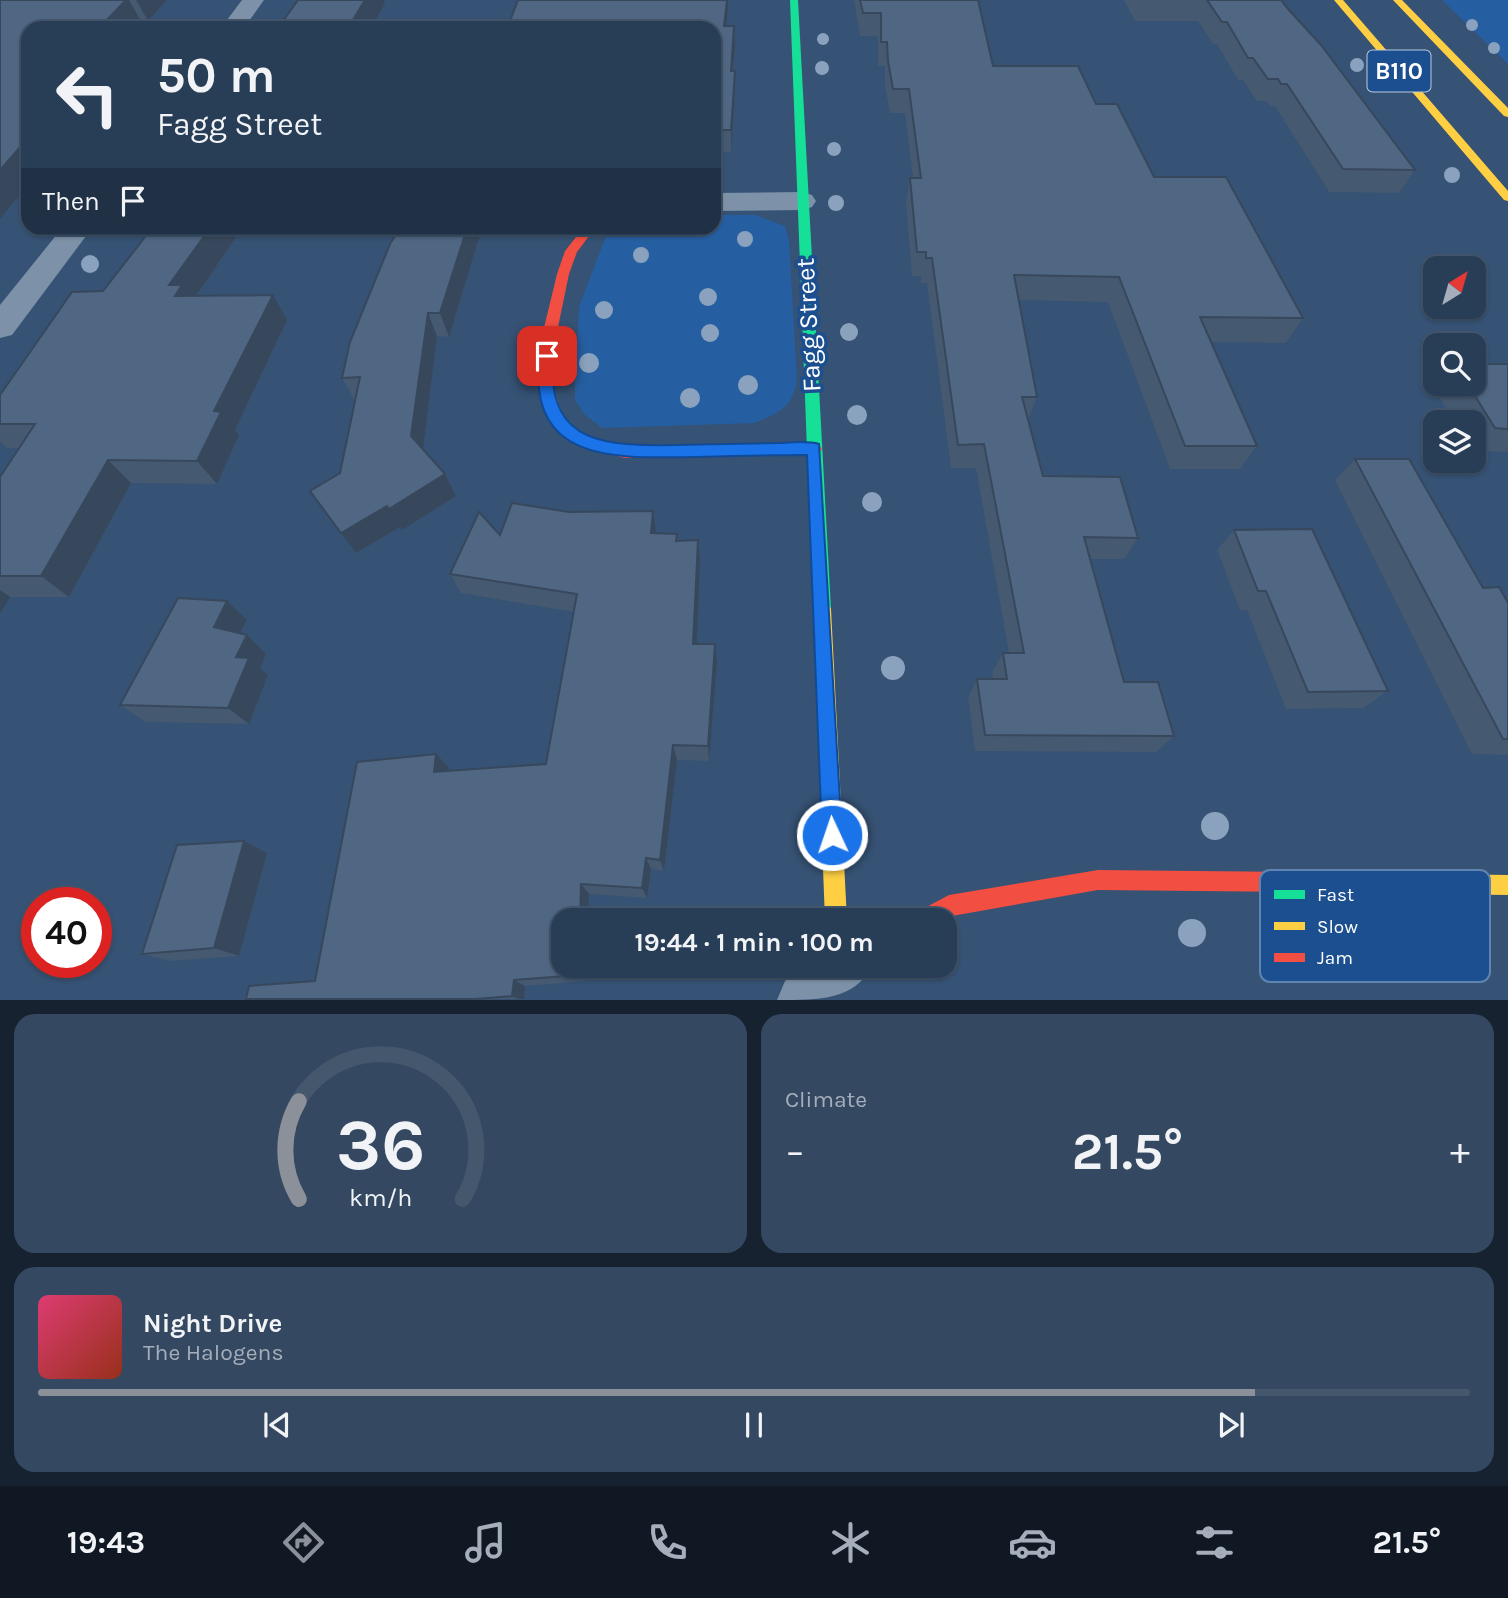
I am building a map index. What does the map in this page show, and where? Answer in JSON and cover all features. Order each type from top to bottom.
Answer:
[{"type":"main road","name":"Fagg Street","points":[[794,0],[814,449],[830,908]]},
{"type":"main road","name":"B110","points":[[1338,0],[1508,198]]},
{"type":"main road","name":"B110","points":[[1397,0],[1508,114]]},
{"type":"main road","points":[[584,235],[571,251],[563,274],[550,331],[544,380],[555,417],[567,432],[589,444],[625,452],[814,449]]},
{"type":"main road","points":[[946,908],[1098,880],[1260,882]]},
{"type":"main road","points":[[1490,885],[1508,885]]},
{"type":"street","points":[[237,21],[253,0]]},
{"type":"street","points":[[721,202],[802,201]]},
{"type":"street","points":[[0,327],[72,235]]},
{"type":"shaded area","points":[[1442,0],[1508,0],[1508,64]]},
{"type":"shaded area","points":[[721,215],[755,215],[785,226],[789,240],[797,381],[791,398],[778,412],[755,423],[602,428],[584,414],[575,400],[579,307],[606,235],[721,235]]},
{"type":"building","points":[[0,0],[126,0],[106,21],[21,21],[21,146],[0,170]]},
{"type":"building","points":[[298,0],[365,0],[352,21],[283,21]]},
{"type":"building","points":[[518,0],[727,0],[724,26],[734,26],[731,71],[735,71],[731,130],[721,130],[721,21],[510,21]]},
{"type":"building","points":[[860,0],[978,0],[993,66],[1078,66],[1096,104],[1117,104],[1154,177],[1226,177],[1303,318],[1200,317],[1257,446],[1185,446],[1119,277],[1014,275],[1037,397],[1022,397],[1043,476],[1120,477],[1138,538],[1084,537],[1124,682],[1158,682],[1174,736],[985,735],[977,679],[1007,679],[1003,653],[1024,653],[984,444],[958,445],[932,258],[926,258],[926,252],[917,252],[910,178],[921,178],[909,89],[893,89],[887,42],[881,42],[881,13],[863,13]]},
{"type":"building","points":[[1207,0],[1281,0],[1321,45],[1415,170],[1343,169],[1287,84],[1281,84],[1278,79],[1268,79],[1253,58],[1248,58],[1227,22],[1222,22]]},
{"type":"building","points":[[147,235],[205,235],[169,285],[182,285],[175,296],[273,295],[214,411],[221,412],[197,461],[108,460],[41,576],[0,576],[0,477],[35,424],[0,424],[0,395],[72,292],[103,291]]},
{"type":"building","points":[[396,235],[465,235],[440,313],[428,313],[411,436],[445,474],[389,509],[387,506],[341,533],[310,491],[340,473],[360,377],[342,378],[350,342]]},
{"type":"building","points":[[1486,364],[1508,364],[1508,429],[1495,428],[1475,396],[1486,396]]},
{"type":"building","points":[[1355,459],[1409,459],[1483,588],[1499,587],[1508,603],[1508,739],[1503,739]]},
{"type":"building","points":[[512,503],[569,512],[653,511],[651,533],[677,534],[676,541],[698,540],[693,644],[715,644],[708,746],[673,745],[660,860],[646,858],[642,888],[581,884],[580,908],[551,908],[551,977],[514,980],[512,996],[475,999],[246,999],[249,986],[315,981],[357,762],[436,754],[434,772],[546,764],[577,594],[450,574],[479,512],[500,535]]},
{"type":"building","points":[[1312,529],[1388,691],[1308,692],[1266,591],[1258,591],[1234,530]]},
{"type":"building","points":[[178,598],[227,601],[214,627],[247,635],[236,657],[249,658],[228,708],[120,705]]},
{"type":"building","points":[[244,841],[214,948],[142,954],[177,845]]},
{"type":"traffic: fast","points":[[794,0],[822,609]]},
{"type":"traffic: slow","points":[[1338,0],[1508,198]]},
{"type":"traffic: slow","points":[[1397,0],[1508,114]]},
{"type":"traffic: slow","points":[[822,609],[835,908]]},
{"type":"traffic: slow","points":[[1490,885],[1508,885]]},
{"type":"traffic: jam","points":[[584,235],[571,251],[563,274],[550,332],[544,380],[555,417],[567,431],[589,444],[625,452],[814,449]]},
{"type":"traffic: jam","points":[[946,908],[1098,880],[1260,882]]},
{"type":"route","points":[[547,356],[544,380],[555,417],[567,432],[603,449],[625,452],[814,449],[832,835]]}]
